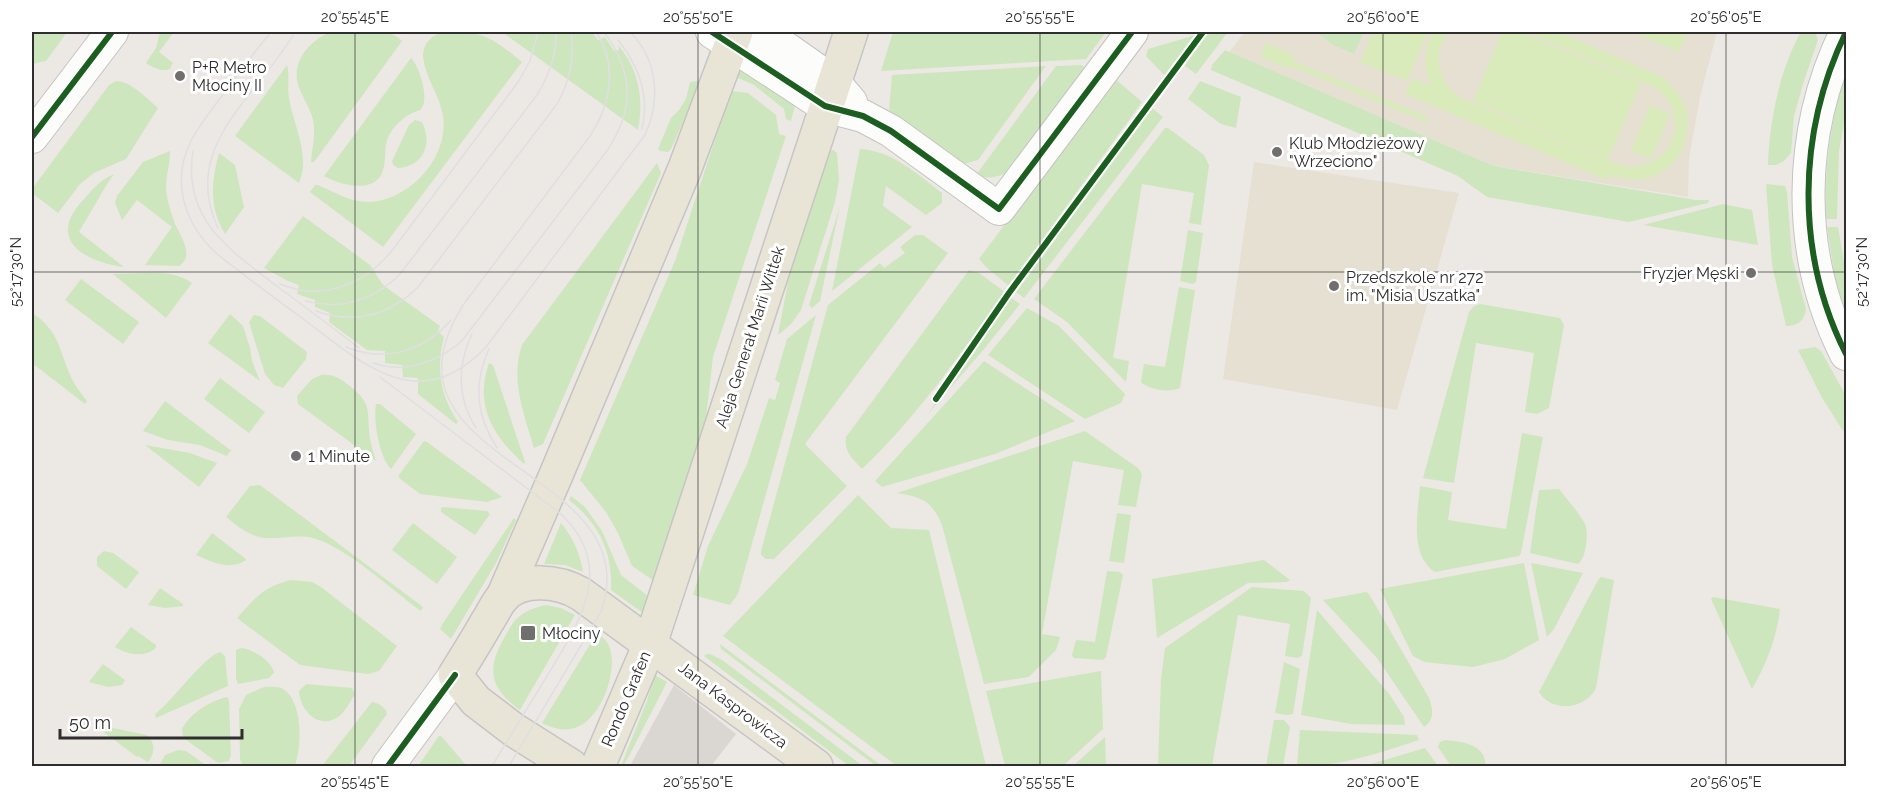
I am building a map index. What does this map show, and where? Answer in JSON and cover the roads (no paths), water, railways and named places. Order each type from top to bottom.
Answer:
[{"type":"main road","name":"Aleja Generał Marii Wittek","points":[[650,644],[851,32]]},
{"type":"main road","points":[[571,766],[514,730],[477,701],[455,675],[503,597],[556,475],[685,168],[726,36]]},
{"type":"main road","name":"Rondo Grafen","points":[[503,597],[516,588],[545,582],[569,588],[587,598],[650,644],[598,766]]},
{"type":"main road","name":"Jana Kasprowicza","points":[[650,644],[816,766]]},
{"type":"street","points":[[32,137],[112,32]]},
{"type":"street","points":[[763,32],[830,94]]},
{"type":"street","points":[[726,36],[891,131],[999,208],[1132,32]]},
{"type":"street","points":[[1846,32],[1821,95],[1812,141],[1809,223],[1816,276],[1833,328],[1846,354]]},
{"type":"street","points":[[387,766],[455,675]]},
{"type":"tram line","points":[[271,32],[202,123],[185,154],[182,185],[189,215],[196,229],[217,254],[349,353],[393,377],[415,381],[438,379],[462,368],[486,347],[645,135],[653,108],[654,81],[646,55],[630,32]]},
{"type":"tram line","points":[[218,228],[209,198],[209,171],[216,146],[228,123],[295,32]]},
{"type":"tram line","points":[[280,284],[296,289],[328,290],[357,280],[383,261],[518,82],[530,61],[538,32]]},
{"type":"tram line","points":[[306,301],[332,305],[357,301],[380,290],[400,274],[537,95],[551,65],[556,32]]},
{"type":"tram line","points":[[316,311],[344,317],[371,315],[396,305],[418,287],[557,104],[570,69],[571,32]]},
{"type":"tram line","points":[[466,301],[597,124],[607,98],[609,71],[603,44],[596,32]]},
{"type":"tram line","points":[[373,363],[408,367],[441,356],[461,342],[606,152],[622,121],[627,91],[621,62],[604,32]]},
{"type":"tram line","points":[[618,40],[632,60],[641,82],[645,105],[642,129]]},
{"type":"tram line","points":[[193,151],[192,175],[195,196],[202,215],[213,231],[243,260],[359,348]]},
{"type":"tram line","points":[[470,295],[443,351],[447,395],[472,431],[551,491],[586,524],[605,563],[601,612],[509,766]]},
{"type":"tram line","points":[[346,347],[375,354],[403,351],[429,340],[451,320]]},
{"type":"tram line","points":[[472,334],[464,358],[461,382],[465,405],[476,428]]},
{"type":"tram line","points":[[489,349],[481,374],[479,399],[485,424],[497,448]]},
{"type":"tram line","points":[[380,377],[561,514],[578,534],[587,555],[590,575],[587,596],[580,616],[559,656],[492,766]]},
{"type":"place","name":"P+R Metro Młociny II","points":[[180,76]]},
{"type":"place","name":"Klub Młodzieżowy \"Wrzeciono\"","points":[[1277,152]]},
{"type":"place","name":"Fryzjer Męski","points":[[1751,273]]},
{"type":"place","name":"Przedszkole nr 272 im. \"Misia Uszatka\"","points":[[1334,286]]},
{"type":"place","name":"1 Minute","points":[[296,456]]},
{"type":"place","name":"Młociny","points":[[528,633]]}]
